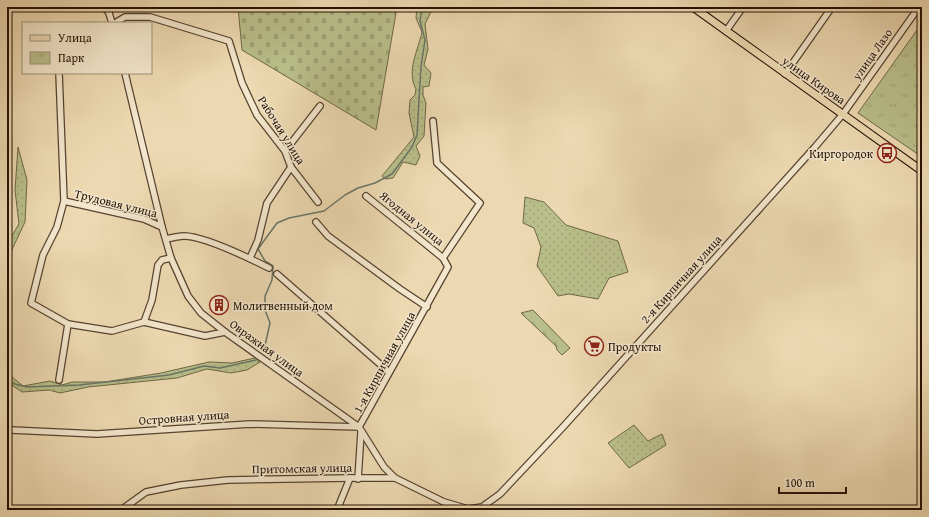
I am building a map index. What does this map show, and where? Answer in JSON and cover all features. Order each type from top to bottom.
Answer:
[{"type":"main road","name":"улица Кирова","points":[[693,7],[922,171]]},
{"type":"street","points":[[104,7],[114,22]]},
{"type":"street","points":[[726,31],[743,7]]},
{"type":"street","points":[[785,74],[832,7]]},
{"type":"street","name":"улица Лазо","points":[[843,114],[919,7]]},
{"type":"street","name":"Рабочая улица","points":[[116,22],[125,17],[150,17],[229,42],[242,83],[257,115],[285,151],[291,167],[318,202]]},
{"type":"street","points":[[59,74],[64,201],[57,227],[43,255],[30,303],[68,324],[112,331],[144,322],[205,336],[225,332]]},
{"type":"street","name":"Овражная улица","points":[[125,74],[162,227],[171,258],[188,296],[201,313],[225,332],[360,429],[384,467],[395,478]]},
{"type":"street","points":[[285,151],[320,106]]},
{"type":"street","name":"2-я Кирпичная улица","points":[[482,508],[500,494],[563,428],[843,114]]},
{"type":"street","points":[[434,121],[437,162],[480,203],[443,258]]},
{"type":"street","points":[[250,258],[258,240],[267,203],[291,167]]},
{"type":"street","name":"Ягодная улица","points":[[366,196],[443,258]]},
{"type":"street","name":"Трудовая улица","points":[[64,201],[144,219],[162,227]]},
{"type":"street","points":[[316,222],[328,236],[400,290],[427,307]]},
{"type":"street","points":[[166,239],[185,236],[203,240],[250,258],[269,268]]},
{"type":"street","points":[[144,322],[152,300],[158,266],[162,260],[171,258]]},
{"type":"street","name":"1-я Кирпичная улица","points":[[358,478],[360,429],[389,372],[427,307],[448,267],[443,258]]},
{"type":"street","points":[[277,274],[389,372]]},
{"type":"street","points":[[59,380],[68,324]]},
{"type":"street","name":"Островная улица","points":[[11,430],[97,434],[250,424],[360,429]]},
{"type":"street","points":[[336,510],[350,478]]},
{"type":"street","name":"Притомская улица","points":[[121,510],[146,492],[181,485],[228,480],[350,478],[395,478],[444,502],[468,509],[482,508]]},
{"type":"green space","points":[[238,7],[397,7],[376,130],[242,50]]},
{"type":"green space","points":[[417,7],[430,7],[431,12],[425,24],[428,49],[424,65],[431,73],[429,86],[423,87],[423,95],[426,103],[424,136],[416,146],[420,156],[416,165],[403,162],[393,178],[385,179],[382,176],[414,137],[409,113],[410,100],[415,95],[416,89],[413,82],[412,68],[422,32],[416,18]]},
{"type":"green space","points":[[922,23],[922,157],[858,113]]},
{"type":"green space","points":[[18,147],[27,180],[25,222],[9,256],[7,253],[7,244],[19,224],[15,190]]},
{"type":"green space","points":[[525,197],[544,202],[566,225],[618,241],[628,272],[609,278],[598,299],[569,294],[558,296],[537,266],[541,247],[534,228],[523,223]]},
{"type":"green space","points":[[533,310],[570,348],[562,355],[557,350],[556,346],[521,313]]},
{"type":"green space","points":[[255,358],[260,362],[247,370],[231,373],[207,369],[177,378],[88,387],[60,393],[49,390],[22,392],[10,384],[7,385],[7,377],[12,377],[23,386],[50,381],[62,385],[72,382],[105,382],[161,373],[209,362],[232,363]]},
{"type":"green space","points":[[634,425],[648,441],[662,434],[666,445],[629,468],[608,443]]},
{"type":"waterway","points":[[264,350],[270,323],[265,310],[265,296],[272,280],[273,266],[265,261],[258,249],[277,223],[289,218],[324,211],[345,195],[358,188],[375,183],[392,174],[412,147],[417,135],[421,66],[425,40],[420,21],[422,7]]},
{"type":"waterway","points":[[7,382],[27,387],[79,385],[169,375],[204,366],[220,368],[256,360]]},
{"type":"place","name":"Киргородок","points":[[887,153]]},
{"type":"place","name":"Молитвенный дом","points":[[219,305]]},
{"type":"place","name":"Продукты","points":[[594,346]]}]
